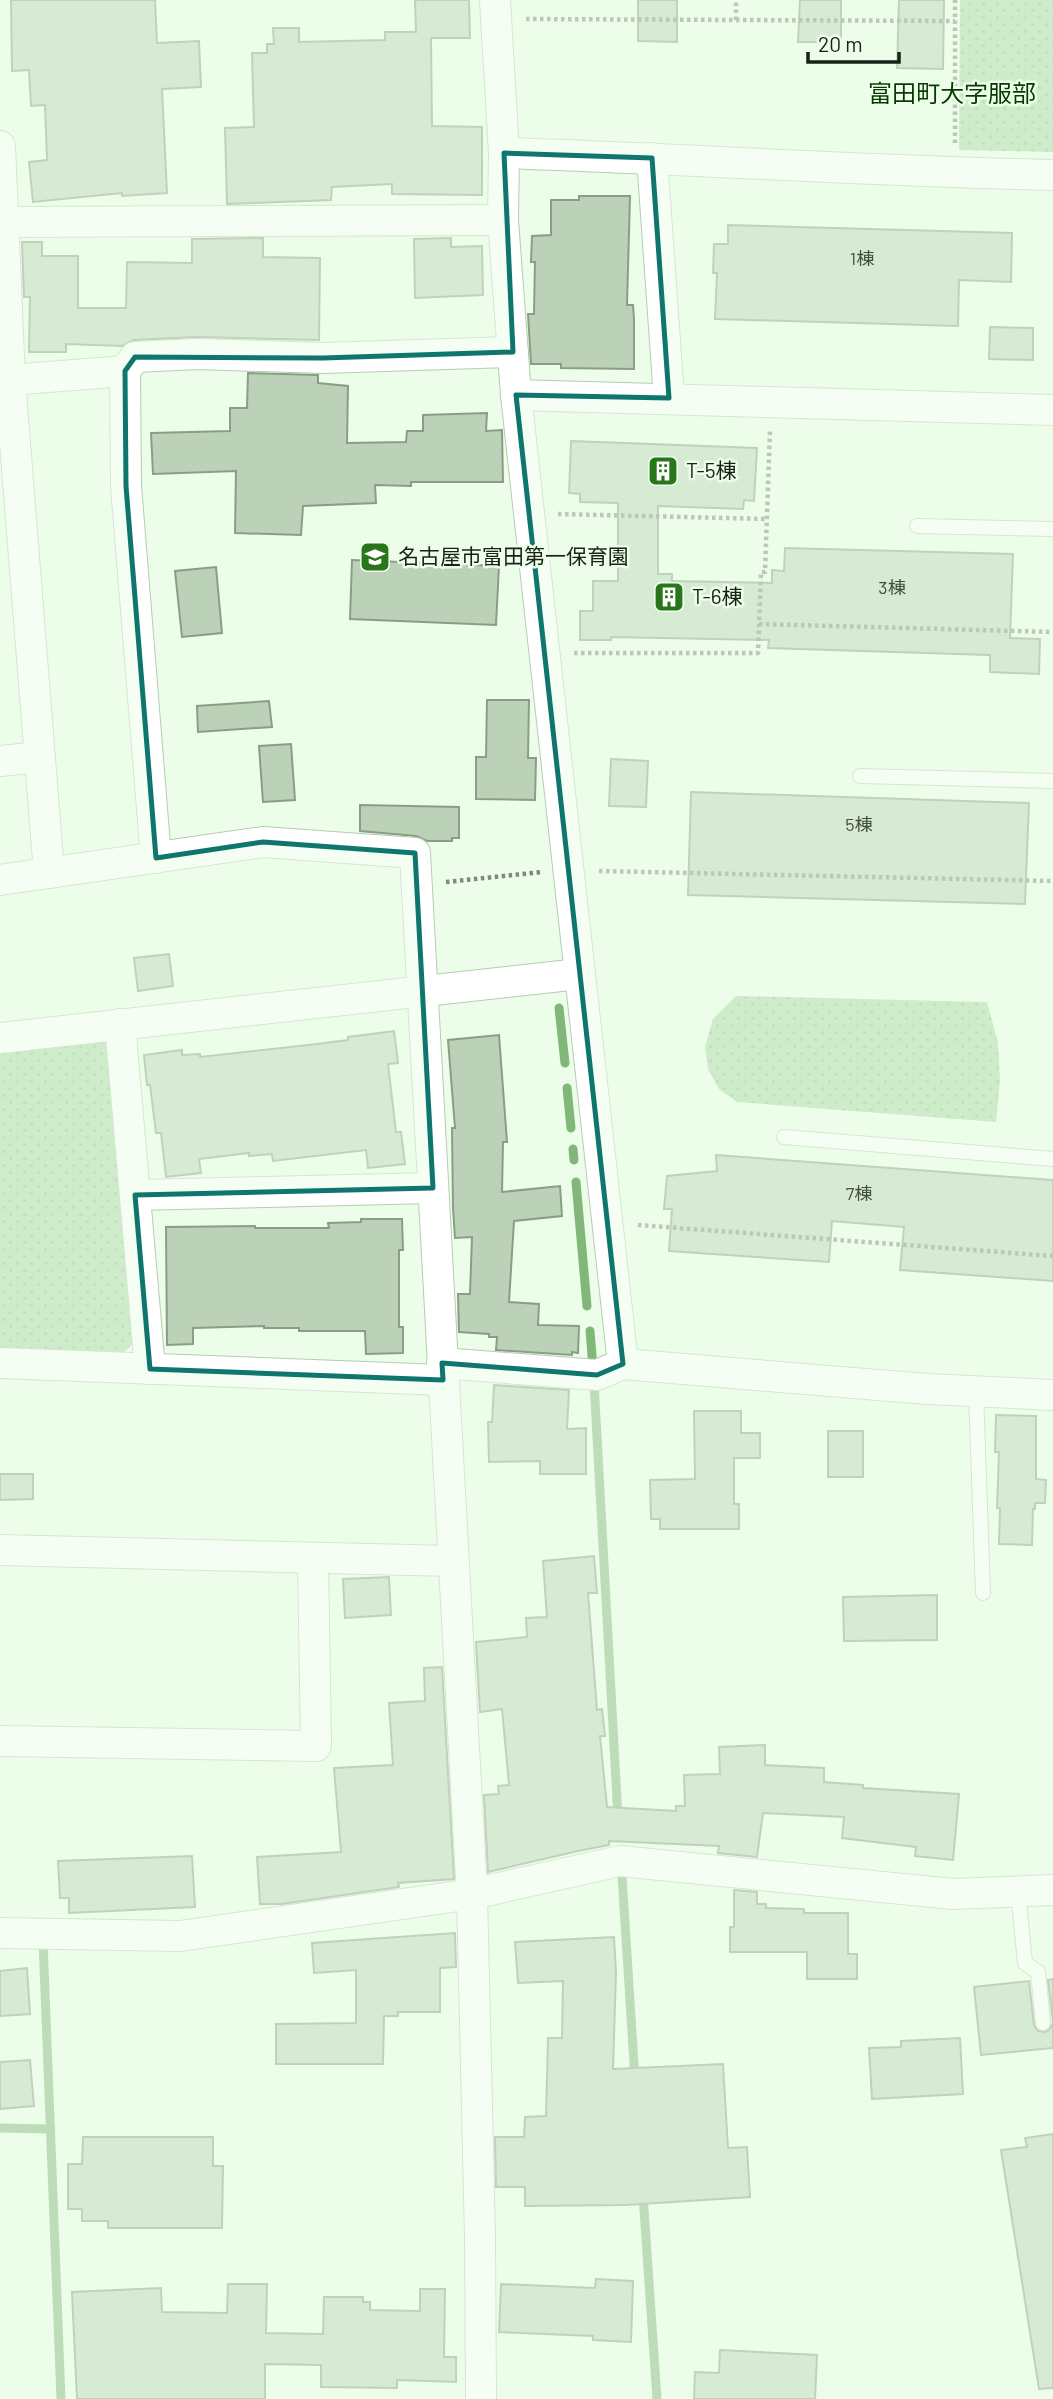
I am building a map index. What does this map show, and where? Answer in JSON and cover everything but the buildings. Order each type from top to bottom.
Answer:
[{"type":"street","points":[[504,9],[503,220],[516,394],[577,870],[579,974],[623,1364]]},
{"type":"street","points":[[0,146],[10,505],[40,757],[49,873]]},
{"type":"street","points":[[503,153],[1053,175]]},
{"type":"street","points":[[652,158],[669,398]]},
{"type":"street","points":[[2,222],[503,220]]},
{"type":"street","points":[[156,858],[127,486],[125,371],[135,357],[197,354],[323,358],[513,352]]},
{"type":"street","points":[[5,379],[125,371]]},
{"type":"street","points":[[516,394],[1053,410]]},
{"type":"street","points":[[0,761],[40,757]]},
{"type":"street","points":[[0,880],[263,842],[415,853],[472,1894],[481,2399]]},
{"type":"street","points":[[0,1038],[579,974]]},
{"type":"street","points":[[120,1024],[150,1369]]},
{"type":"street","points":[[135,1195],[433,1188]]},
{"type":"street","points":[[0,1363],[150,1369],[597,1375],[623,1364],[976,1392],[1053,1395]]},
{"type":"street","points":[[0,1550],[453,1561]]},
{"type":"street","points":[[0,1741],[316,1746],[313,1559]]},
{"type":"street","points":[[0,1933],[180,1936],[472,1894],[620,1861],[953,1894],[1053,1890]]},
{"type":"lane","points":[[917,526],[1053,529]]},
{"type":"lane","points":[[860,776],[1053,781]]},
{"type":"lane","points":[[784,1137],[1053,1159]]},
{"type":"lane","points":[[976,1392],[984,1593]]},
{"type":"lane","points":[[1018,1891],[1025,1963],[1038,1972],[1043,2023]]},
{"type":"path","points":[[736,0],[736,20]]},
{"type":"path","points":[[954,156],[955,0]]},
{"type":"path","points":[[504,9],[736,20],[955,21]]},
{"type":"path","points":[[563,653],[758,653],[761,572],[765,572],[770,424]]},
{"type":"path","points":[[548,513],[767,519]]},
{"type":"path","points":[[759,624],[1053,632]]},
{"type":"path","points":[[417,885],[577,870],[1053,881]]},
{"type":"path","points":[[627,1224],[1053,1256]]},
{"type":"highlighted area","points":[[504,153],[652,158],[669,398],[516,395],[623,1364],[597,1375],[442,1363],[443,1380],[150,1369],[135,1195],[433,1188],[415,853],[263,842],[156,858],[126,486],[125,371],[135,357],[323,358],[513,352]]},
{"type":"green space","points":[[960,0],[1053,0],[1053,152],[959,150]]},
{"type":"green space","points":[[736,996],[987,1002],[998,1043],[1000,1080],[996,1122],[737,1102],[719,1089],[708,1069],[705,1047],[713,1019]]},
{"type":"green space","points":[[100,1038],[110,1047],[136,1341],[123,1353],[0,1348],[0,1048]]},
{"type":"waterway","points":[[559,1008],[565,1063]]},
{"type":"waterway","points":[[567,1088],[571,1128]]},
{"type":"waterway","points":[[573,1149],[574,1160]]},
{"type":"waterway","points":[[576,1182],[587,1306]]},
{"type":"waterway","points":[[590,1331],[593,1368]]},
{"type":"waterway","points":[[594,1382],[618,1818]]},
{"type":"waterway","points":[[622,1876],[635,2079]]},
{"type":"waterway","points":[[43,1941],[61,2399]]},
{"type":"waterway","points":[[0,2128],[51,2129]]},
{"type":"waterway","points":[[643,2195],[657,2399]]},
{"type":"place","name":"T-5棟","points":[[663,471]]},
{"type":"place","name":"名古屋市富田第一保育園","points":[[375,557]]},
{"type":"place","name":"T-6棟","points":[[669,597]]},
{"type":"district","name":"富田町大字服部","points":[[952,94]]}]
